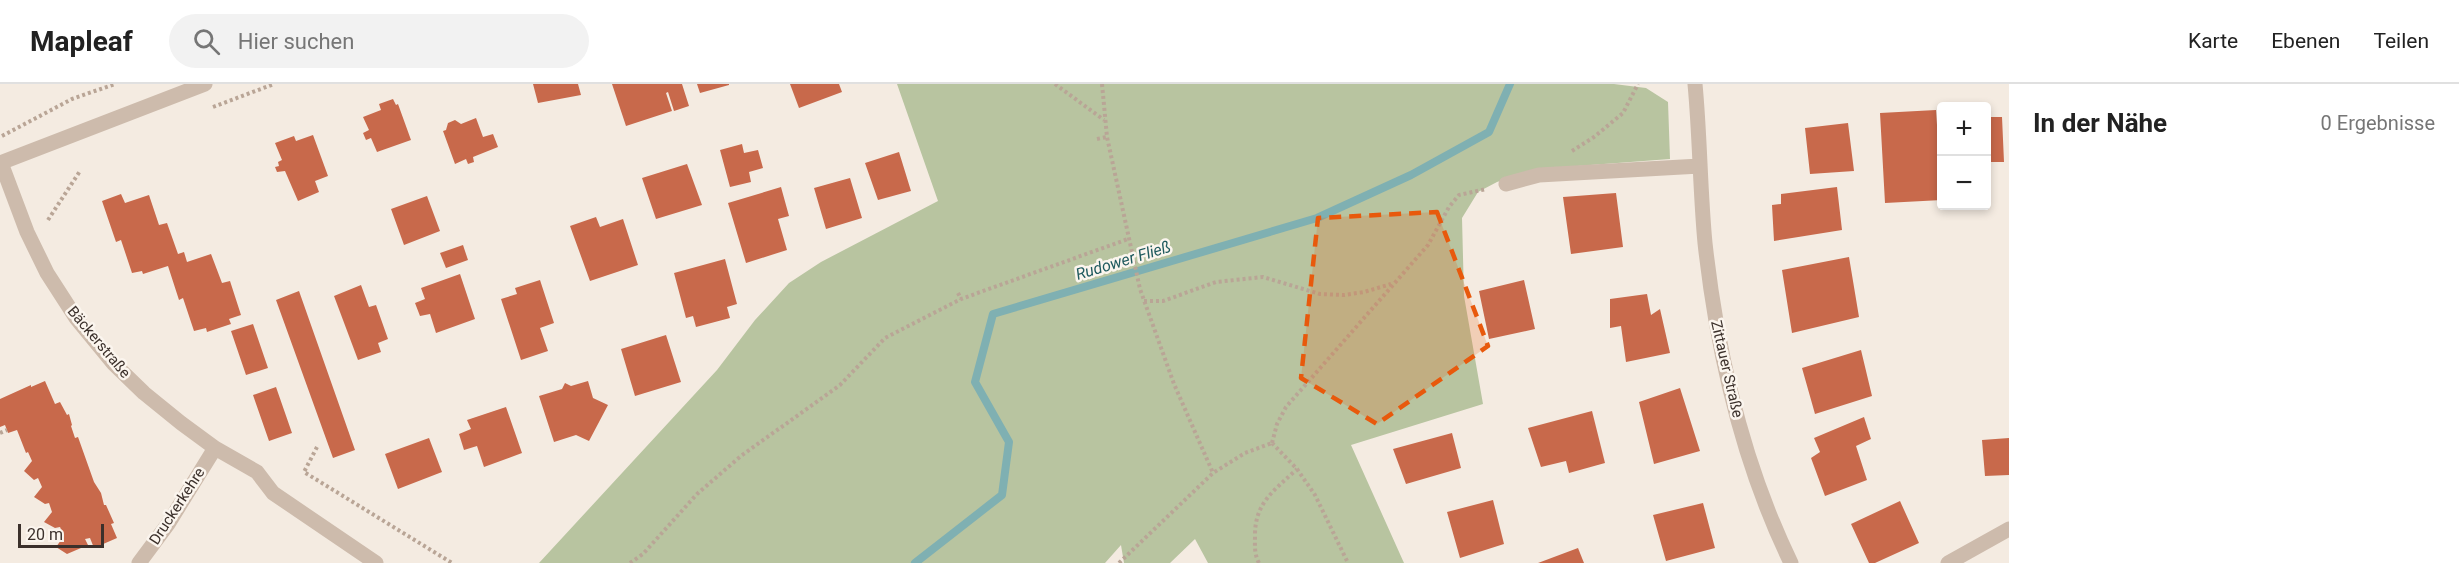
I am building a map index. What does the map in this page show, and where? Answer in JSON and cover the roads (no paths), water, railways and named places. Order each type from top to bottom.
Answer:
[{"type":"street","points":[[0,163],[205,84]]},
{"type":"street","name":"Zittauer Straße","points":[[1695,84],[1706,243],[1714,308],[1731,395],[1751,462],[1791,563]]},
{"type":"street","name":"Bäckerstraße","points":[[0,163],[27,232],[47,273],[76,318],[113,363],[144,393],[215,448],[257,472],[273,493],[376,563]]},
{"type":"street","points":[[1506,184],[1539,175],[1700,166]]},
{"type":"street","name":"Druckerkehre","points":[[139,563],[168,524],[215,448]]},
{"type":"street","points":[[1948,563],[2009,529]]},
{"type":"waterway","name":"Rudower Fließ","points":[[915,563],[1002,495],[1009,442],[975,382],[993,314],[1317,218],[1411,175],[1489,132],[1510,84]]}]
